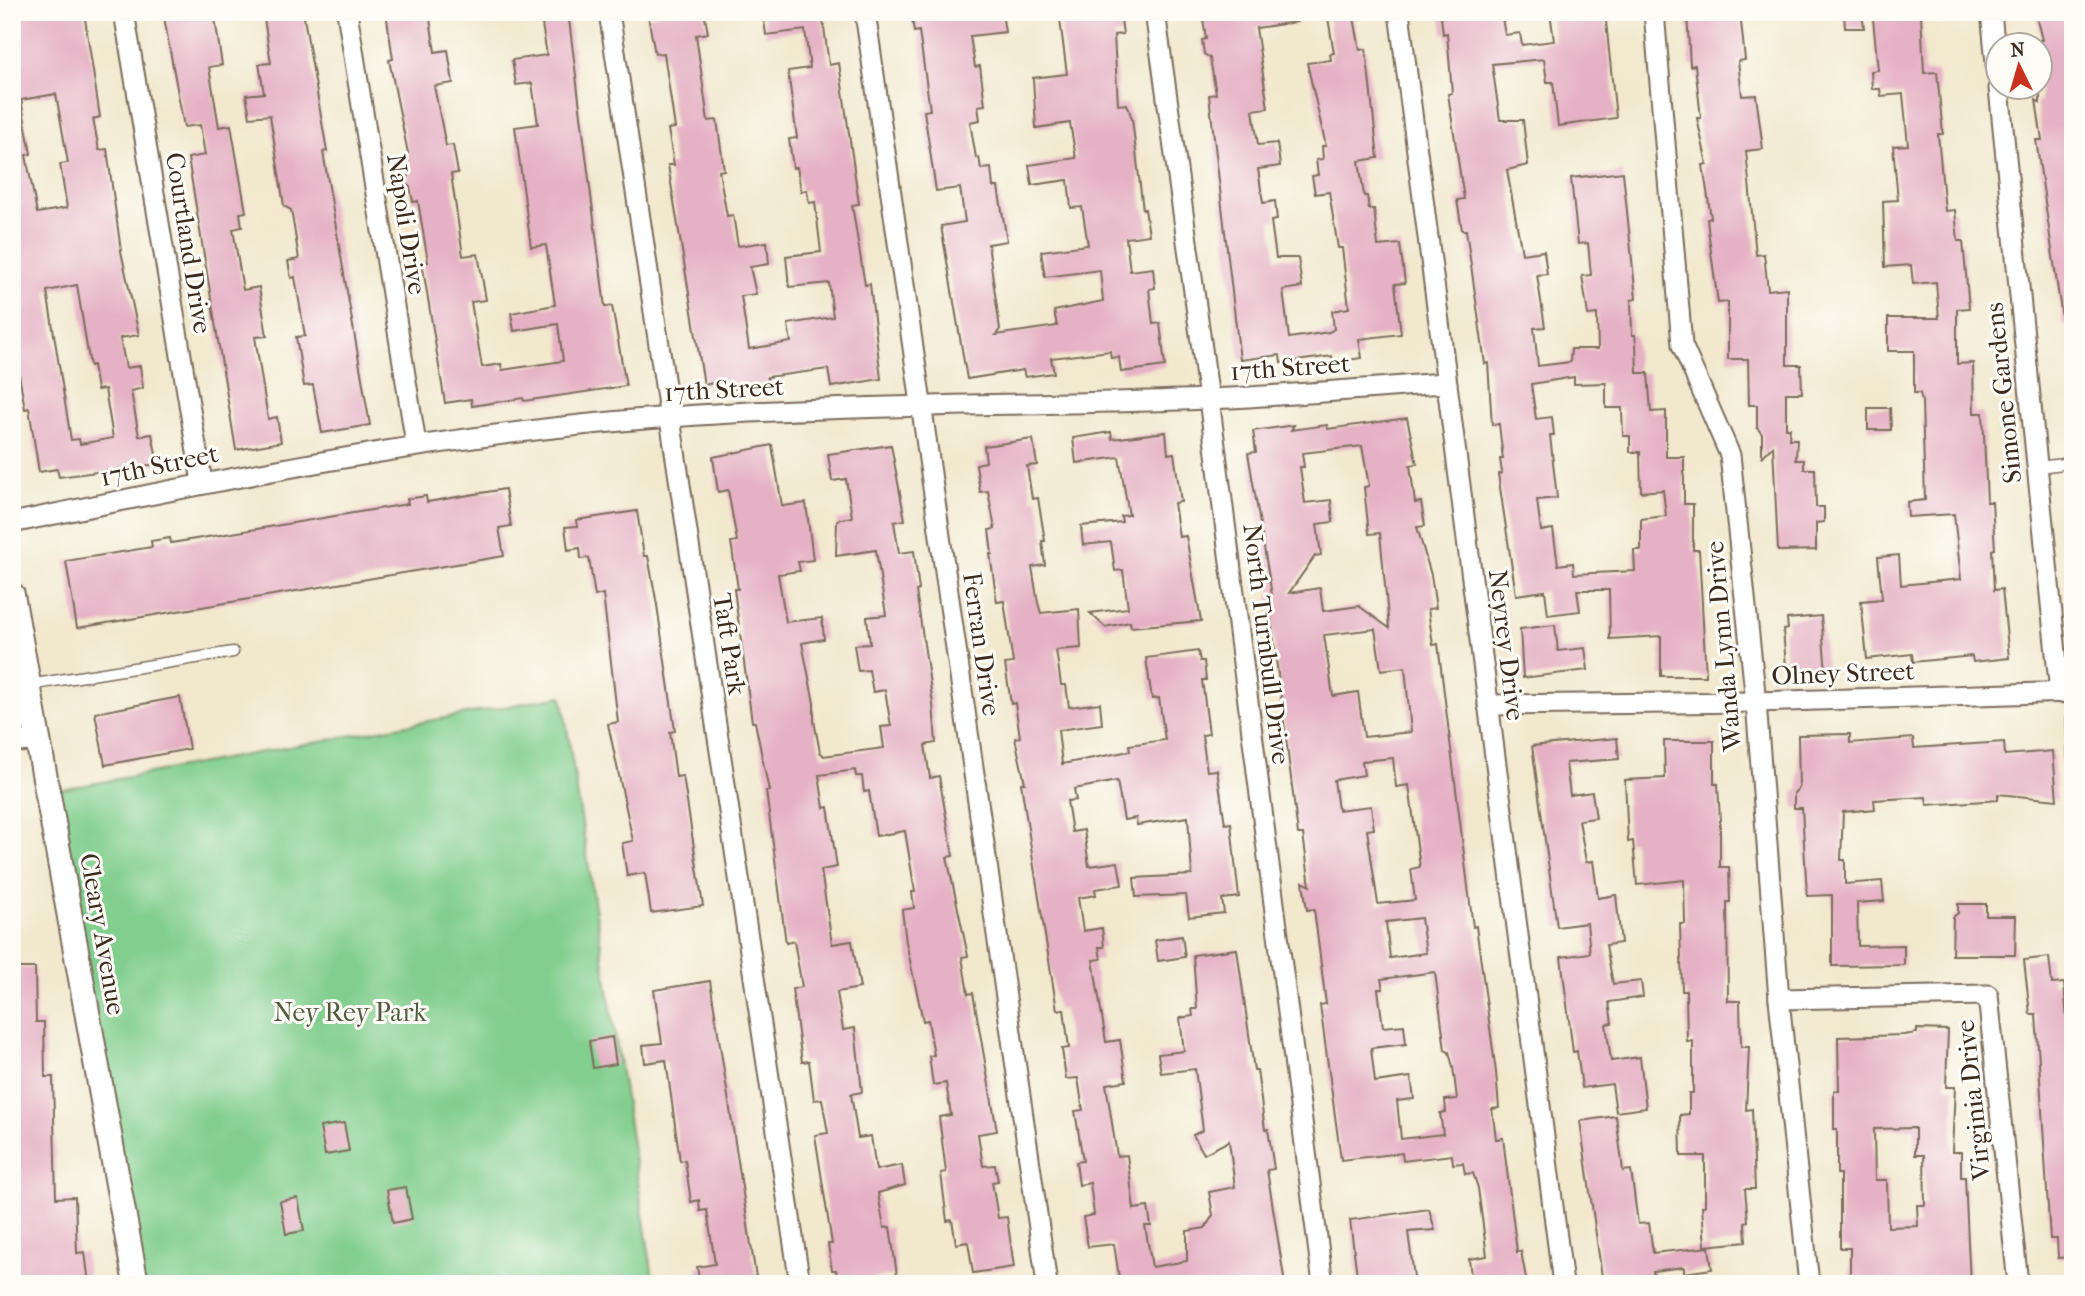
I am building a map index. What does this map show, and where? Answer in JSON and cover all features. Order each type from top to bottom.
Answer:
[{"type":"street","name":"Courtland Drive","points":[[124,12],[202,482]]},
{"type":"street","name":"Napoli Drive","points":[[347,12],[416,444]]},
{"type":"street","name":"Taft Park","points":[[609,12],[800,1284]]},
{"type":"street","name":"Ferran Drive","points":[[865,12],[1047,1284]]},
{"type":"street","name":"North Turnbull Drive","points":[[1155,12],[1209,399],[1323,1284]]},
{"type":"street","name":"Neyrey Drive","points":[[1399,12],[1563,1284]]},
{"type":"street","name":"Wanda Lynn Drive","points":[[1654,12],[1682,345],[1730,454],[1756,702],[1779,999],[1809,1284]]},
{"type":"street","points":[[1992,12],[1994,32]]},
{"type":"street","name":"Simone Gardens","points":[[2000,102],[2037,467],[2068,693]]},
{"type":"street","name":"17th Street","points":[[12,523],[202,482],[416,444],[670,417],[921,405],[1209,399],[1447,383]]},
{"type":"street","name":"Cleary Avenue","points":[[12,595],[136,1284]]},
{"type":"street","name":"Olney Street","points":[[1488,705],[1756,702],[2068,693]]},
{"type":"street","points":[[12,742],[38,741]]},
{"type":"street","name":"Virginia Drive","points":[[1779,999],[1988,995],[2018,1284]]},
{"type":"lane","points":[[2037,467],[2073,463]]},
{"type":"lane","points":[[28,685],[233,652]]},
{"type":"lane","points":[[2068,693],[2073,758]]},
{"type":"green space","name":"Ney Rey Park","points":[[562,696],[654,1284],[136,1284],[48,792]]},
{"type":"building","points":[[12,12],[84,12],[100,117],[93,119],[99,150],[107,149],[121,251],[139,335],[120,338],[126,368],[140,366],[143,388],[131,391],[139,436],[152,434],[158,464],[59,477],[57,469],[39,472],[29,408],[25,409],[12,334]],"holes":[[[56,94],[68,163],[60,164],[67,208],[37,213],[26,155],[31,154],[21,100]],[[77,285],[90,366],[93,365],[97,390],[105,389],[113,438],[80,444],[79,439],[71,440],[47,291]]]},
{"type":"building","points":[[163,12],[214,12],[222,65],[209,67],[219,127],[231,125],[246,212],[240,213],[242,227],[233,229],[243,290],[259,287],[267,336],[255,337],[268,419],[277,417],[281,442],[236,450],[188,158],[205,155],[200,125],[184,127]]},
{"type":"building","points":[[263,12],[303,12],[327,151],[323,152],[370,425],[322,433],[313,385],[304,386],[296,337],[305,336],[295,277],[291,278],[288,261],[299,259],[291,210],[284,206],[270,115],[250,117],[246,95],[264,93],[259,64],[271,63]]},
{"type":"building","points":[[386,12],[429,12],[435,52],[448,50],[453,83],[434,86],[446,146],[453,145],[458,173],[451,174],[463,256],[478,254],[486,300],[471,302],[482,367],[501,364],[502,370],[563,361],[558,324],[514,331],[511,313],[555,305],[546,245],[531,247],[515,127],[538,124],[532,83],[516,85],[512,60],[547,55],[540,12],[568,12],[605,307],[612,306],[626,386],[472,406],[471,399],[445,403],[422,262],[428,262],[418,201],[413,202],[410,187],[405,183],[409,176],[405,154],[408,153],[389,60],[393,59]]},
{"type":"building","points":[[669,12],[704,12],[708,33],[696,35],[708,121],[717,120],[724,170],[719,171],[727,216],[733,215],[738,246],[767,242],[769,264],[750,267],[756,294],[741,296],[749,349],[791,342],[788,324],[833,317],[829,283],[789,287],[786,256],[821,252],[815,202],[809,203],[807,190],[801,191],[797,167],[793,168],[789,139],[797,138],[788,71],[810,68],[805,30],[766,35],[763,12],[822,12],[829,65],[839,63],[859,204],[852,205],[865,285],[870,284],[881,379],[831,387],[828,369],[767,377],[768,384],[732,389],[732,385],[719,387],[718,382],[704,385],[668,165],[674,165],[668,129],[675,128],[664,53],[655,54],[648,16]]},
{"type":"building","points":[[911,12],[1002,12],[1005,32],[970,36],[975,67],[980,66],[985,105],[978,106],[980,120],[970,122],[976,158],[979,157],[981,169],[991,168],[993,187],[998,187],[1007,241],[988,244],[1000,329],[996,335],[1057,326],[1054,311],[1103,301],[1100,270],[1045,277],[1041,251],[1088,245],[1082,207],[1071,208],[1068,180],[1032,185],[1029,165],[1076,158],[1070,123],[1036,128],[1033,78],[1067,74],[1059,12],[1120,12],[1123,34],[1114,35],[1118,105],[1127,104],[1132,119],[1143,210],[1145,209],[1149,235],[1126,238],[1130,271],[1153,268],[1155,288],[1149,289],[1153,324],[1160,323],[1165,366],[1121,372],[1119,357],[1111,358],[1110,351],[1051,358],[1054,373],[1025,377],[1023,370],[967,379],[941,226],[965,222],[960,188],[936,191],[924,111],[930,110],[919,31],[914,32]]},
{"type":"building","points":[[1202,12],[1296,12],[1297,22],[1256,28],[1268,108],[1253,110],[1258,145],[1277,143],[1280,166],[1258,169],[1263,203],[1275,201],[1277,220],[1271,221],[1276,258],[1298,258],[1302,287],[1283,290],[1289,338],[1329,332],[1334,329],[1332,311],[1349,308],[1342,248],[1338,248],[1329,192],[1315,194],[1312,176],[1318,175],[1316,160],[1323,159],[1322,146],[1326,146],[1307,63],[1331,60],[1330,54],[1334,53],[1327,12],[1353,12],[1360,50],[1366,49],[1378,158],[1359,161],[1364,196],[1367,196],[1369,209],[1374,209],[1378,246],[1400,244],[1405,283],[1395,284],[1401,334],[1359,339],[1362,358],[1333,362],[1332,356],[1281,363],[1280,355],[1240,360],[1209,95],[1216,94],[1210,58],[1204,54],[1202,40],[1206,39]]},
{"type":"building","points":[[1501,12],[1505,35],[1520,33],[1522,45],[1554,41],[1550,12],[1605,12],[1616,118],[1558,126],[1553,82],[1547,82],[1544,59],[1492,64],[1500,120],[1523,120],[1528,165],[1507,170],[1522,254],[1544,251],[1547,274],[1537,275],[1545,327],[1534,328],[1538,366],[1570,362],[1571,349],[1598,349],[1597,314],[1588,315],[1582,276],[1591,275],[1588,243],[1578,244],[1571,178],[1623,172],[1636,299],[1631,300],[1637,373],[1648,373],[1651,412],[1666,411],[1666,457],[1684,457],[1684,504],[1693,504],[1693,550],[1699,550],[1706,676],[1661,676],[1661,636],[1610,639],[1609,590],[1577,590],[1580,611],[1548,615],[1545,591],[1516,595],[1498,474],[1502,473],[1500,459],[1503,459],[1499,424],[1492,425],[1488,363],[1485,364],[1466,230],[1462,230],[1457,200],[1464,199],[1448,94],[1452,93],[1447,33],[1443,34],[1441,17]],"holes":[[[1574,377],[1574,384],[1606,383],[1606,408],[1622,408],[1623,436],[1630,436],[1630,452],[1640,452],[1641,492],[1663,490],[1666,516],[1641,519],[1641,550],[1634,550],[1635,571],[1574,574],[1573,563],[1558,565],[1553,529],[1541,531],[1537,500],[1557,498],[1550,435],[1554,435],[1552,417],[1536,419],[1531,384]]]},
{"type":"building","points":[[1687,12],[1740,12],[1745,60],[1738,61],[1742,96],[1756,95],[1763,149],[1746,151],[1756,255],[1764,254],[1768,290],[1787,288],[1787,365],[1801,365],[1802,393],[1786,393],[1786,428],[1790,428],[1789,439],[1797,439],[1796,460],[1804,460],[1804,469],[1815,469],[1816,507],[1824,507],[1824,522],[1816,523],[1816,550],[1778,551],[1773,446],[1762,457],[1762,434],[1757,428],[1757,405],[1749,405],[1748,359],[1728,359],[1728,302],[1718,303],[1707,219],[1711,218],[1703,165],[1707,164],[1697,118],[1701,118],[1695,65],[1690,66]]},
{"type":"building","points":[[1862,12],[1864,28],[1845,28],[1844,13]]},
{"type":"building","points":[[2035,12],[2073,12],[2073,324],[2063,325],[2036,140],[2042,140],[2036,102],[2054,102],[2054,32],[2040,32]]},
{"type":"building","points":[[1921,14],[1924,73],[1937,72],[1943,134],[1938,134],[1945,211],[1955,210],[1958,241],[1963,241],[1969,308],[1957,309],[1957,364],[1973,363],[1974,413],[1983,413],[1987,502],[1992,502],[1995,549],[1992,550],[1994,590],[2002,589],[2009,658],[1973,662],[1972,656],[1913,662],[1912,654],[1867,659],[1861,601],[1882,599],[1878,557],[1899,555],[1901,585],[1961,579],[1954,514],[1908,517],[1907,502],[1925,500],[1922,402],[1920,393],[1914,393],[1914,351],[1888,351],[1888,318],[1939,318],[1936,282],[1913,284],[1911,265],[1885,267],[1883,201],[1898,200],[1893,146],[1908,145],[1903,94],[1881,96],[1880,89],[1872,89],[1871,71],[1878,70],[1873,19]]},
{"type":"building","points":[[1868,408],[1890,408],[1891,430],[1868,430]]},
{"type":"building","points":[[1407,418],[1417,464],[1410,465],[1415,503],[1421,502],[1425,526],[1417,527],[1431,575],[1436,608],[1428,609],[1433,645],[1438,644],[1473,927],[1476,926],[1496,1072],[1499,1108],[1492,1109],[1496,1139],[1503,1138],[1517,1252],[1521,1251],[1527,1284],[1472,1284],[1469,1259],[1487,1256],[1478,1188],[1473,1173],[1465,1174],[1463,1163],[1453,1164],[1452,1155],[1403,1161],[1402,1153],[1341,1160],[1320,1005],[1326,1004],[1314,909],[1307,910],[1303,882],[1310,886],[1303,834],[1298,834],[1268,595],[1272,595],[1248,453],[1256,452],[1253,431],[1294,425],[1291,430],[1327,425],[1328,429]],"holes":[[[1362,446],[1369,486],[1364,487],[1369,534],[1380,533],[1389,628],[1359,606],[1323,611],[1320,588],[1289,593],[1315,556],[1321,555],[1317,524],[1333,522],[1331,500],[1305,503],[1300,467],[1304,467],[1302,453]],[[1375,629],[1381,670],[1405,667],[1411,732],[1364,737],[1358,692],[1333,696],[1324,635]],[[1393,758],[1396,787],[1409,785],[1420,867],[1411,869],[1415,900],[1378,904],[1367,830],[1374,829],[1371,806],[1338,810],[1334,780],[1364,775],[1362,761]],[[1421,918],[1426,953],[1390,958],[1386,922]],[[1435,972],[1445,1050],[1449,1052],[1453,1067],[1457,1099],[1445,1100],[1446,1112],[1440,1113],[1443,1134],[1401,1139],[1397,1101],[1414,1099],[1411,1077],[1375,1082],[1371,1048],[1406,1044],[1404,1025],[1383,1027],[1378,989],[1383,989],[1381,979]]]},
{"type":"building","points":[[1111,432],[1112,439],[1166,432],[1168,454],[1174,453],[1181,502],[1174,503],[1179,537],[1186,536],[1201,621],[1131,627],[1130,622],[1105,627],[1090,613],[1128,608],[1123,570],[1115,571],[1111,542],[1083,545],[1081,526],[1122,522],[1121,516],[1129,515],[1119,457],[1076,463],[1073,438]]},
{"type":"building","points":[[1033,439],[1037,465],[1027,466],[1032,499],[1038,498],[1045,541],[1042,541],[1045,565],[1032,567],[1038,603],[1041,613],[1079,609],[1081,648],[1056,650],[1061,685],[1066,685],[1069,707],[1100,703],[1102,724],[1058,730],[1062,764],[1130,751],[1129,745],[1165,740],[1159,698],[1152,699],[1146,658],[1198,651],[1200,661],[1204,661],[1206,680],[1202,680],[1209,734],[1202,735],[1207,771],[1217,770],[1225,824],[1231,823],[1239,897],[1222,899],[1224,913],[1189,917],[1186,895],[1136,897],[1134,878],[1192,875],[1188,817],[1137,825],[1136,818],[1124,820],[1117,781],[1074,789],[1076,800],[1067,801],[1072,832],[1084,830],[1089,866],[1118,862],[1122,885],[1095,889],[1096,895],[1078,898],[1083,931],[1102,928],[1104,947],[1099,947],[1101,959],[1093,960],[1106,1042],[1120,1040],[1126,1081],[1106,1084],[1117,1156],[1127,1155],[1134,1209],[1148,1207],[1151,1226],[1145,1226],[1152,1267],[1187,1261],[1187,1231],[1205,1228],[1213,1215],[1209,1192],[1235,1187],[1229,1141],[1204,1154],[1193,1135],[1203,1130],[1195,1069],[1161,1073],[1158,1054],[1184,1051],[1180,1018],[1193,1016],[1192,1009],[1197,1009],[1193,955],[1237,949],[1254,1070],[1257,1070],[1265,1130],[1268,1129],[1274,1169],[1267,1170],[1285,1284],[1120,1284],[1114,1244],[1088,1247],[1083,1217],[1094,1215],[1090,1183],[1079,1185],[1076,1162],[1083,1161],[1075,1111],[1083,1110],[1078,1078],[1066,1079],[1062,1049],[1069,1048],[1064,1009],[1057,1010],[1021,783],[1025,783],[1015,738],[1020,737],[1015,703],[1011,704],[1005,664],[1013,663],[1004,601],[997,602],[990,554],[989,530],[995,529],[988,491],[980,492],[976,464],[986,462],[984,446]]},
{"type":"building","points":[[772,445],[782,506],[806,503],[813,560],[798,562],[800,571],[778,574],[786,622],[822,618],[824,639],[802,643],[820,752],[824,756],[884,748],[881,727],[891,726],[885,690],[873,692],[869,670],[858,671],[854,645],[870,644],[867,617],[886,615],[876,550],[836,556],[837,520],[852,517],[846,479],[832,481],[828,454],[891,445],[905,520],[894,522],[899,553],[914,551],[919,590],[916,591],[933,704],[936,743],[925,745],[930,778],[939,776],[953,856],[947,857],[968,956],[962,957],[968,994],[973,993],[997,1131],[978,1134],[983,1166],[995,1165],[998,1181],[992,1182],[998,1218],[1007,1217],[1014,1267],[973,1273],[968,1242],[956,1244],[952,1220],[947,1221],[941,1173],[946,1172],[939,1117],[951,1115],[946,1083],[933,1085],[929,1056],[934,1055],[928,1020],[923,1021],[906,942],[902,910],[914,908],[912,892],[915,892],[905,831],[876,836],[869,791],[864,792],[862,776],[856,776],[855,770],[819,775],[824,808],[828,807],[837,867],[821,870],[832,944],[852,941],[860,988],[837,992],[843,1030],[855,1028],[862,1092],[851,1094],[858,1138],[871,1136],[876,1170],[902,1165],[905,1185],[878,1193],[884,1228],[890,1227],[897,1275],[838,1284],[836,1270],[832,1270],[828,1244],[832,1244],[815,1135],[828,1133],[822,1099],[814,1100],[809,1061],[802,1062],[792,989],[802,987],[794,941],[786,943],[766,791],[769,791],[755,722],[752,722],[734,589],[738,589],[731,542],[737,541],[728,490],[718,492],[713,457]]},
{"type":"building","points":[[505,489],[511,526],[499,528],[504,556],[77,628],[66,561],[152,547],[151,541],[170,538],[171,543],[408,504],[407,499],[426,496],[427,502]]},
{"type":"building","points":[[637,511],[644,556],[648,556],[657,605],[675,731],[670,732],[676,777],[683,776],[703,906],[651,913],[645,873],[627,876],[622,843],[633,841],[608,724],[618,722],[603,594],[595,596],[589,558],[581,559],[580,548],[568,550],[565,527],[577,526],[576,520]]},
{"type":"building","points":[[1821,616],[1826,672],[1792,676],[1791,665],[1786,666],[1783,630],[1788,629],[1787,619]]},
{"type":"building","points":[[1555,625],[1558,651],[1585,648],[1588,670],[1523,678],[1520,629]]},
{"type":"building","points":[[180,697],[189,749],[105,765],[95,713]]},
{"type":"building","points":[[1850,734],[1850,743],[1913,738],[1914,748],[2004,742],[2005,755],[2053,751],[2057,800],[1998,794],[1998,800],[1927,805],[1926,797],[1874,800],[1875,809],[1843,812],[1841,860],[1845,860],[1845,884],[1882,881],[1884,901],[1857,903],[1858,946],[1904,945],[1904,965],[1832,966],[1832,895],[1807,896],[1802,808],[1794,808],[1794,793],[1799,788],[1798,735]]},
{"type":"building","points":[[1617,738],[1619,759],[1566,763],[1570,795],[1592,792],[1596,818],[1579,820],[1586,862],[1593,861],[1598,898],[1616,895],[1621,943],[1606,945],[1613,984],[1641,981],[1643,997],[1609,1002],[1612,1023],[1606,1024],[1611,1061],[1640,1057],[1646,1108],[1616,1112],[1612,1084],[1582,1088],[1577,1051],[1573,1052],[1561,957],[1590,953],[1587,923],[1557,927],[1532,746]]},
{"type":"building","points":[[1664,741],[1714,741],[1714,784],[1718,784],[1720,821],[1720,867],[1729,867],[1728,1001],[1740,1001],[1741,1047],[1749,1047],[1746,1110],[1752,1109],[1755,1189],[1745,1189],[1748,1221],[1745,1222],[1746,1242],[1705,1246],[1702,1206],[1705,1206],[1705,1156],[1681,1156],[1680,1115],[1689,1114],[1689,1093],[1693,1093],[1693,1041],[1687,1042],[1686,991],[1682,991],[1680,924],[1685,924],[1684,880],[1637,885],[1633,841],[1628,842],[1625,780],[1665,778]]},
{"type":"building","points":[[1958,904],[1986,904],[1986,916],[2016,916],[2015,955],[1952,955],[1953,917],[1958,913]]},
{"type":"building","points":[[1182,936],[1185,957],[1158,961],[1155,940]]},
{"type":"building","points":[[2049,957],[2052,984],[2064,983],[2067,1021],[2073,1021],[2073,1257],[2058,1258],[2057,1239],[2050,1239],[2036,1014],[2030,1014],[2024,960]]},
{"type":"building","points":[[12,968],[35,968],[36,1022],[44,1022],[45,1077],[53,1077],[56,1198],[75,1197],[77,1253],[85,1252],[89,1284],[12,1284]]},
{"type":"building","points":[[710,981],[756,1277],[700,1284],[697,1267],[715,1264],[707,1210],[700,1211],[699,1200],[691,1202],[685,1160],[680,1161],[666,1060],[645,1063],[643,1045],[662,1043],[654,990]]},
{"type":"building","points":[[1917,1029],[1948,1030],[1946,1087],[1955,1087],[1952,1152],[1961,1152],[1961,1177],[1965,1177],[1970,1284],[1850,1284],[1850,1248],[1840,1248],[1840,1174],[1837,1174],[1837,1129],[1834,1129],[1834,1091],[1839,1091],[1838,1037],[1917,1033]],"holes":[[[1915,1128],[1915,1155],[1924,1155],[1925,1205],[1917,1205],[1918,1226],[1888,1227],[1887,1180],[1875,1180],[1874,1129]]]},
{"type":"building","points":[[612,1037],[616,1064],[593,1068],[589,1041]]},
{"type":"building","points":[[1616,1116],[1623,1171],[1631,1170],[1638,1224],[1649,1223],[1653,1253],[1709,1247],[1712,1269],[1684,1273],[1684,1267],[1653,1271],[1655,1284],[1603,1284],[1580,1121]]},
{"type":"building","points":[[344,1123],[349,1151],[325,1155],[320,1127]]},
{"type":"building","points":[[406,1187],[412,1219],[393,1223],[387,1190]]},
{"type":"building","points":[[298,1198],[304,1231],[286,1234],[280,1201]]},
{"type":"building","points":[[1429,1209],[1435,1230],[1408,1232],[1415,1284],[1358,1284],[1350,1220]]}]
